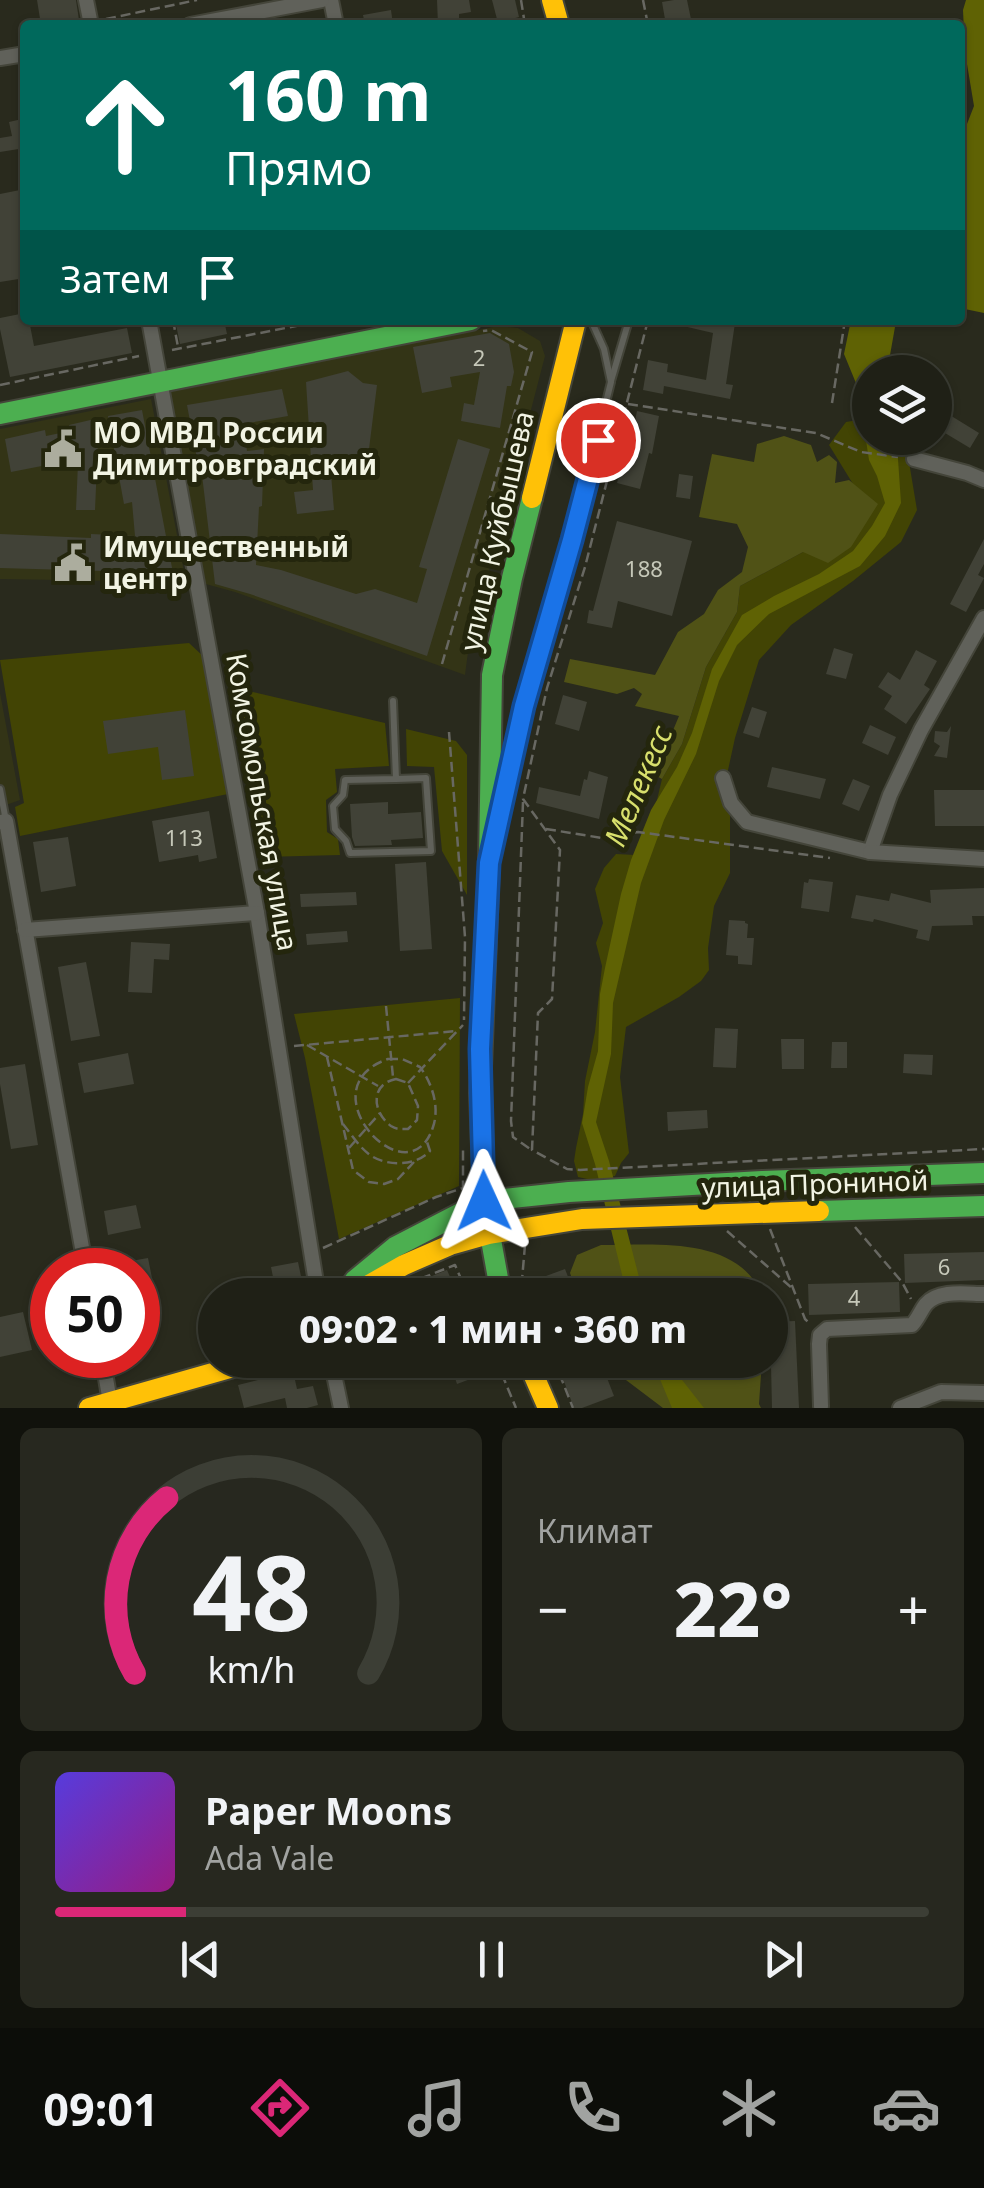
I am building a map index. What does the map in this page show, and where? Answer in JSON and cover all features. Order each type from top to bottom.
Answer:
[{"type":"main road","name":"улица Куйбышева","points":[[498,1278],[484,1201],[480,1049],[494,661],[575,325]]},
{"type":"main road","points":[[0,414],[161,381],[471,327]]},
{"type":"main road","name":"улица Прониной","points":[[484,1201],[580,1180],[762,1181],[984,1174]]},
{"type":"main road","points":[[357,1278],[395,1247],[484,1201]]},
{"type":"main road","name":"улица Прониной","points":[[378,1278],[426,1254],[489,1234],[582,1219],[984,1206]]},
{"type":"main road","points":[[99,1406],[200,1378]]},
{"type":"main road","points":[[535,1378],[548,1408]]},
{"type":"street","points":[[216,20],[322,0]]},
{"type":"street","name":"Комсомольская улица","points":[[150,325],[258,913],[316,1278]]},
{"type":"street","points":[[914,459],[984,480]]},
{"type":"street","points":[[870,852],[890,796],[921,730],[984,618]]},
{"type":"street","points":[[723,778],[731,803],[747,822],[870,852],[984,859]]},
{"type":"street","points":[[2,821],[26,930],[82,1248]]},
{"type":"street","points":[[26,930],[258,913]]},
{"type":"street","points":[[821,1406],[820,1336],[827,1330],[912,1326],[925,1305],[943,1294],[984,1294]]},
{"type":"street","points":[[99,1406],[101,1378]]},
{"type":"street","points":[[335,1378],[341,1408]]},
{"type":"street","points":[[900,1408],[941,1392],[984,1393]]},
{"type":"lane","points":[[593,325],[604,349],[611,382]]},
{"type":"lane","points":[[489,863],[524,706],[628,325]]},
{"type":"lane","points":[[393,701],[396,778]]},
{"type":"lane","points":[[396,778],[426,778],[432,850],[350,853],[335,829],[333,806],[343,795],[345,780],[396,778]]},
{"type":"lane","points":[[0,789],[2,821]]},
{"type":"path","points":[[108,20],[197,0]]},
{"type":"path","points":[[173,325],[178,349]]},
{"type":"path","points":[[647,325],[585,567],[547,688],[523,799],[513,1137],[580,1180],[649,1178],[984,1149]]},
{"type":"path","points":[[832,404],[843,325]]},
{"type":"path","points":[[442,664],[532,352],[491,330],[471,327]]},
{"type":"path","points":[[628,404],[816,432],[861,452],[914,459]]},
{"type":"path","points":[[448,732],[465,937],[464,1042]]},
{"type":"path","points":[[523,799],[560,850],[552,999],[538,1013],[532,1150]]},
{"type":"path","points":[[545,829],[602,838],[638,832],[662,835]]},
{"type":"path","points":[[386,1006],[393,1079]]},
{"type":"path","points":[[408,1083],[464,1024]]},
{"type":"path","points":[[279,1048],[457,1031]]},
{"type":"path","points":[[306,1045],[379,1087]]},
{"type":"path","points":[[326,1057],[353,1170],[362,1178],[378,1184],[398,1179],[414,1162],[429,1154],[431,1148],[426,1141]]},
{"type":"path","points":[[391,1058],[408,1061],[421,1069],[431,1090],[436,1114],[426,1141],[412,1150],[392,1150],[373,1138],[356,1105],[362,1077],[372,1066],[391,1058]]},
{"type":"path","points":[[393,1079],[408,1083],[418,1111],[414,1124],[405,1130],[389,1124],[376,1095],[379,1087],[393,1079]]},
{"type":"path","points":[[348,1150],[381,1112]]},
{"type":"path","points":[[342,1122],[370,1156],[391,1162],[414,1162]]},
{"type":"path","points":[[312,1253],[463,1188],[464,1133]]},
{"type":"path","points":[[854,1226],[902,1282],[921,1316]]},
{"type":"path","points":[[770,1228],[806,1319],[820,1336]]},
{"type":"path","points":[[725,1230],[794,1290]]},
{"type":"path","points":[[522,1278],[525,1244]]},
{"type":"path","points":[[423,1278],[455,1265],[461,1278]]},
{"type":"path","points":[[504,1378],[516,1408]]},
{"type":"path","points":[[561,1378],[573,1408]]},
{"type":"shaded area","points":[[966,0],[984,0],[984,313],[965,309],[965,129],[974,106],[963,10]]},
{"type":"shaded area","points":[[850,325],[911,325],[895,327],[890,355],[852,355],[852,373],[844,354]]},
{"type":"shaded area","points":[[498,326],[518,328],[540,341],[545,356],[465,675],[202,583],[170,392]]},
{"type":"shaded area","points":[[151,399],[186,582],[0,579],[0,429]]},
{"type":"shaded area","points":[[852,421],[852,455],[908,455],[917,510],[901,542],[791,625],[759,660],[725,784],[730,816],[730,873],[714,906],[709,970],[679,997],[626,1027],[620,1077],[629,1153],[615,1176],[592,1180],[578,1177],[574,1161],[602,966],[596,943],[603,923],[595,889],[604,868],[616,854],[635,855],[652,821],[662,779],[682,744],[706,667],[737,612],[740,586],[803,552],[870,498],[853,484],[829,445],[846,422]]},
{"type":"shaded area","points":[[784,436],[811,445],[817,462],[829,455],[837,462],[835,483],[849,480],[878,504],[851,547],[828,563],[803,552],[740,586],[737,612],[706,667],[682,744],[662,779],[645,770],[658,738],[669,740],[679,716],[635,706],[642,694],[634,688],[617,694],[564,682],[570,659],[655,675],[678,632],[704,614],[718,590],[742,572],[748,547],[737,524],[699,517],[712,454],[754,462],[757,444]]},
{"type":"shaded area","points":[[868,455],[897,455],[898,459],[901,503],[885,536],[860,566],[769,614],[737,645],[719,681],[696,754],[664,820],[641,883],[613,1003],[611,1054],[596,1122],[639,1278],[623,1278],[582,1123],[598,1051],[600,994],[631,860],[651,810],[692,733],[712,669],[742,615],[853,551],[872,526],[885,503]]},
{"type":"shaded area","points":[[189,643],[204,657],[228,794],[20,836],[15,807],[24,803],[0,660]]},
{"type":"shaded area","points":[[240,689],[385,723],[389,766],[335,769],[337,792],[326,800],[327,832],[338,839],[340,855],[263,857]]},
{"type":"shaded area","points":[[0,693],[20,800],[0,811]]},
{"type":"shaded area","points":[[406,729],[456,741],[467,755],[467,895],[442,851],[434,767],[407,766]]},
{"type":"shaded area","points":[[460,998],[459,1186],[339,1239],[294,1014]]},
{"type":"shaded area","points":[[601,1245],[692,1248],[734,1262],[751,1278],[572,1278],[577,1255]]},
{"type":"shaded area","points":[[623,1378],[761,1378],[761,1408],[663,1408]]},
{"type":"shaded area","points":[[660,1378],[681,1378],[704,1408],[672,1408]]},
{"type":"building","points":[[37,0],[76,0],[79,20],[40,20]]},
{"type":"building","points":[[437,0],[469,0],[471,12],[459,14],[459,18],[438,20]]},
{"type":"building","points":[[492,0],[515,0],[519,17],[497,20]]},
{"type":"building","points":[[687,0],[691,20],[665,20],[662,2]]},
{"type":"building","points":[[391,10],[392,20],[364,20],[363,15]]},
{"type":"building","points":[[20,119],[20,149],[0,152],[0,138],[12,136],[9,122]]},
{"type":"building","points":[[20,190],[20,279],[0,282],[0,194]]},
{"type":"building","points":[[20,314],[20,325],[30,325],[34,346],[127,328],[132,353],[10,377],[0,318]]},
{"type":"building","points":[[176,325],[225,325],[227,334],[180,344]]},
{"type":"building","points":[[679,325],[735,325],[726,384],[733,385],[730,399],[664,386],[663,394],[643,390],[648,360],[668,364],[667,372],[706,380],[713,333]]},
{"type":"building","points":[[490,333],[509,344],[514,372],[511,386],[507,386],[500,428],[461,421],[464,403],[474,405],[480,372],[450,377],[452,387],[422,393],[413,347]]},
{"type":"building","points":[[348,371],[363,383],[377,385],[366,473],[331,474],[334,510],[297,514],[294,492],[313,490],[306,382]]},
{"type":"building","points":[[282,389],[288,416],[243,424],[247,451],[264,449],[256,565],[356,594],[375,589],[417,603],[427,569],[419,567],[458,439],[490,449],[427,656],[215,584],[200,458],[197,459],[187,405]]},
{"type":"building","points":[[142,410],[173,573],[0,568],[0,534],[135,536],[132,502],[124,504],[108,416]]},
{"type":"building","points":[[637,411],[659,416],[640,489],[617,483]]},
{"type":"building","points":[[952,416],[979,433],[970,448],[952,437]]},
{"type":"building","points":[[99,418],[95,510],[76,510],[78,463],[11,472],[5,439],[45,430],[46,436],[70,431],[69,425]]},
{"type":"building","points":[[679,474],[693,476],[690,499],[676,497]]},
{"type":"building","points":[[617,521],[692,541],[672,616],[618,601],[612,628],[587,623]]},
{"type":"building","points":[[984,539],[984,564],[978,575],[984,578],[966,612],[950,604]]},
{"type":"building","points":[[834,648],[853,654],[846,679],[826,674]]},
{"type":"building","points":[[916,650],[937,661],[924,685],[930,689],[906,724],[884,709],[892,696],[878,687],[888,672],[900,680]]},
{"type":"building","points":[[563,695],[587,702],[579,731],[555,724]]},
{"type":"building","points":[[752,707],[767,712],[759,738],[743,733]]},
{"type":"building","points":[[185,710],[194,776],[162,780],[158,747],[108,754],[103,721]]},
{"type":"building","points":[[870,725],[896,737],[888,755],[862,743]]},
{"type":"building","points":[[951,726],[947,758],[934,756],[940,746],[934,742],[935,731],[947,732]]},
{"type":"building","points":[[772,767],[826,779],[820,799],[767,787]]},
{"type":"building","points":[[589,771],[608,777],[599,819],[536,803],[539,787],[580,796]]},
{"type":"building","points":[[853,779],[870,786],[859,811],[842,804]]},
{"type":"building","points":[[934,790],[984,790],[984,826],[935,826]]},
{"type":"building","points":[[388,802],[388,814],[421,812],[423,838],[391,840],[392,845],[355,846],[350,804]]},
{"type":"building","points":[[209,811],[217,858],[199,862],[198,855],[159,862],[152,821]]},
{"type":"building","points":[[68,837],[76,886],[41,892],[33,842]]},
{"type":"building","points":[[426,862],[432,949],[400,951],[395,864]]},
{"type":"building","points":[[804,882],[833,882],[829,912],[801,908]]},
{"type":"building","points":[[984,888],[984,916],[972,916],[973,925],[932,926],[929,941],[916,938],[918,930],[874,919],[873,922],[851,918],[856,895],[889,901],[891,893],[931,903],[930,890]]},
{"type":"building","points":[[356,892],[357,905],[301,907],[300,894]]},
{"type":"building","points":[[729,920],[748,924],[747,938],[754,938],[752,965],[738,964],[738,956],[726,955]]},
{"type":"building","points":[[347,931],[348,942],[307,945],[306,934]]},
{"type":"building","points":[[131,942],[170,944],[169,960],[154,959],[152,993],[128,992]]},
{"type":"building","points":[[86,962],[100,1036],[71,1041],[58,967]]},
{"type":"building","points":[[715,1028],[738,1029],[736,1068],[713,1067]]},
{"type":"building","points":[[781,1039],[804,1039],[804,1069],[782,1069]]},
{"type":"building","points":[[832,1042],[847,1042],[847,1068],[831,1068]]},
{"type":"building","points":[[128,1053],[134,1084],[84,1093],[78,1063]]},
{"type":"building","points":[[904,1054],[933,1055],[932,1075],[903,1073]]},
{"type":"building","points":[[25,1064],[38,1145],[11,1149],[0,1068]]},
{"type":"building","points":[[707,1110],[708,1128],[668,1131],[667,1112]]},
{"type":"building","points":[[136,1205],[141,1228],[108,1235],[104,1211]]},
{"type":"building","points":[[984,1252],[984,1280],[905,1283],[904,1254]]},
{"type":"building","points":[[298,1262],[301,1278],[273,1278],[271,1267]]},
{"type":"building","points":[[565,1269],[568,1278],[541,1278]]},
{"type":"building","points":[[447,1270],[451,1278],[427,1278]]},
{"type":"building","points":[[899,1282],[900,1312],[809,1315],[808,1284]]},
{"type":"building","points":[[23,1312],[30,1350],[0,1357],[0,1317]]},
{"type":"building","points":[[788,1321],[795,1321],[799,1408],[772,1408],[771,1378],[788,1378]]},
{"type":"building","points":[[266,1378],[295,1378],[297,1389],[313,1386],[318,1405],[287,1408],[285,1398],[244,1408],[238,1385]]},
{"type":"building","points":[[563,1378],[607,1378],[614,1396],[574,1408]]},
{"type":"traffic: fast","points":[[0,414],[446,325]]},
{"type":"traffic: fast","points":[[498,1278],[484,1201],[480,1093],[492,675],[532,498]]},
{"type":"traffic: fast","points":[[357,1278],[395,1247],[484,1201],[762,1181],[984,1173]]},
{"type":"traffic: fast","points":[[819,1211],[984,1206]]},
{"type":"traffic: slow","points":[[552,0],[558,20]]},
{"type":"traffic: slow","points":[[532,498],[575,325]]},
{"type":"traffic: slow","points":[[381,1278],[450,1245],[489,1234],[582,1219],[819,1211]]},
{"type":"traffic: slow","points":[[89,1408],[198,1377]]},
{"type":"traffic: slow","points":[[535,1378],[548,1408]]},
{"type":"place","name":"МО МВД России Димитровградский","points":[[63,449]]},
{"type":"place","name":"Имущественный центр","points":[[73,563]]},
{"type":"route","points":[[484,1201],[480,1049],[489,863],[524,706],[598,440]]},
{"type":"water label","name":"Мелекесс","points":[[639,786]]}]
